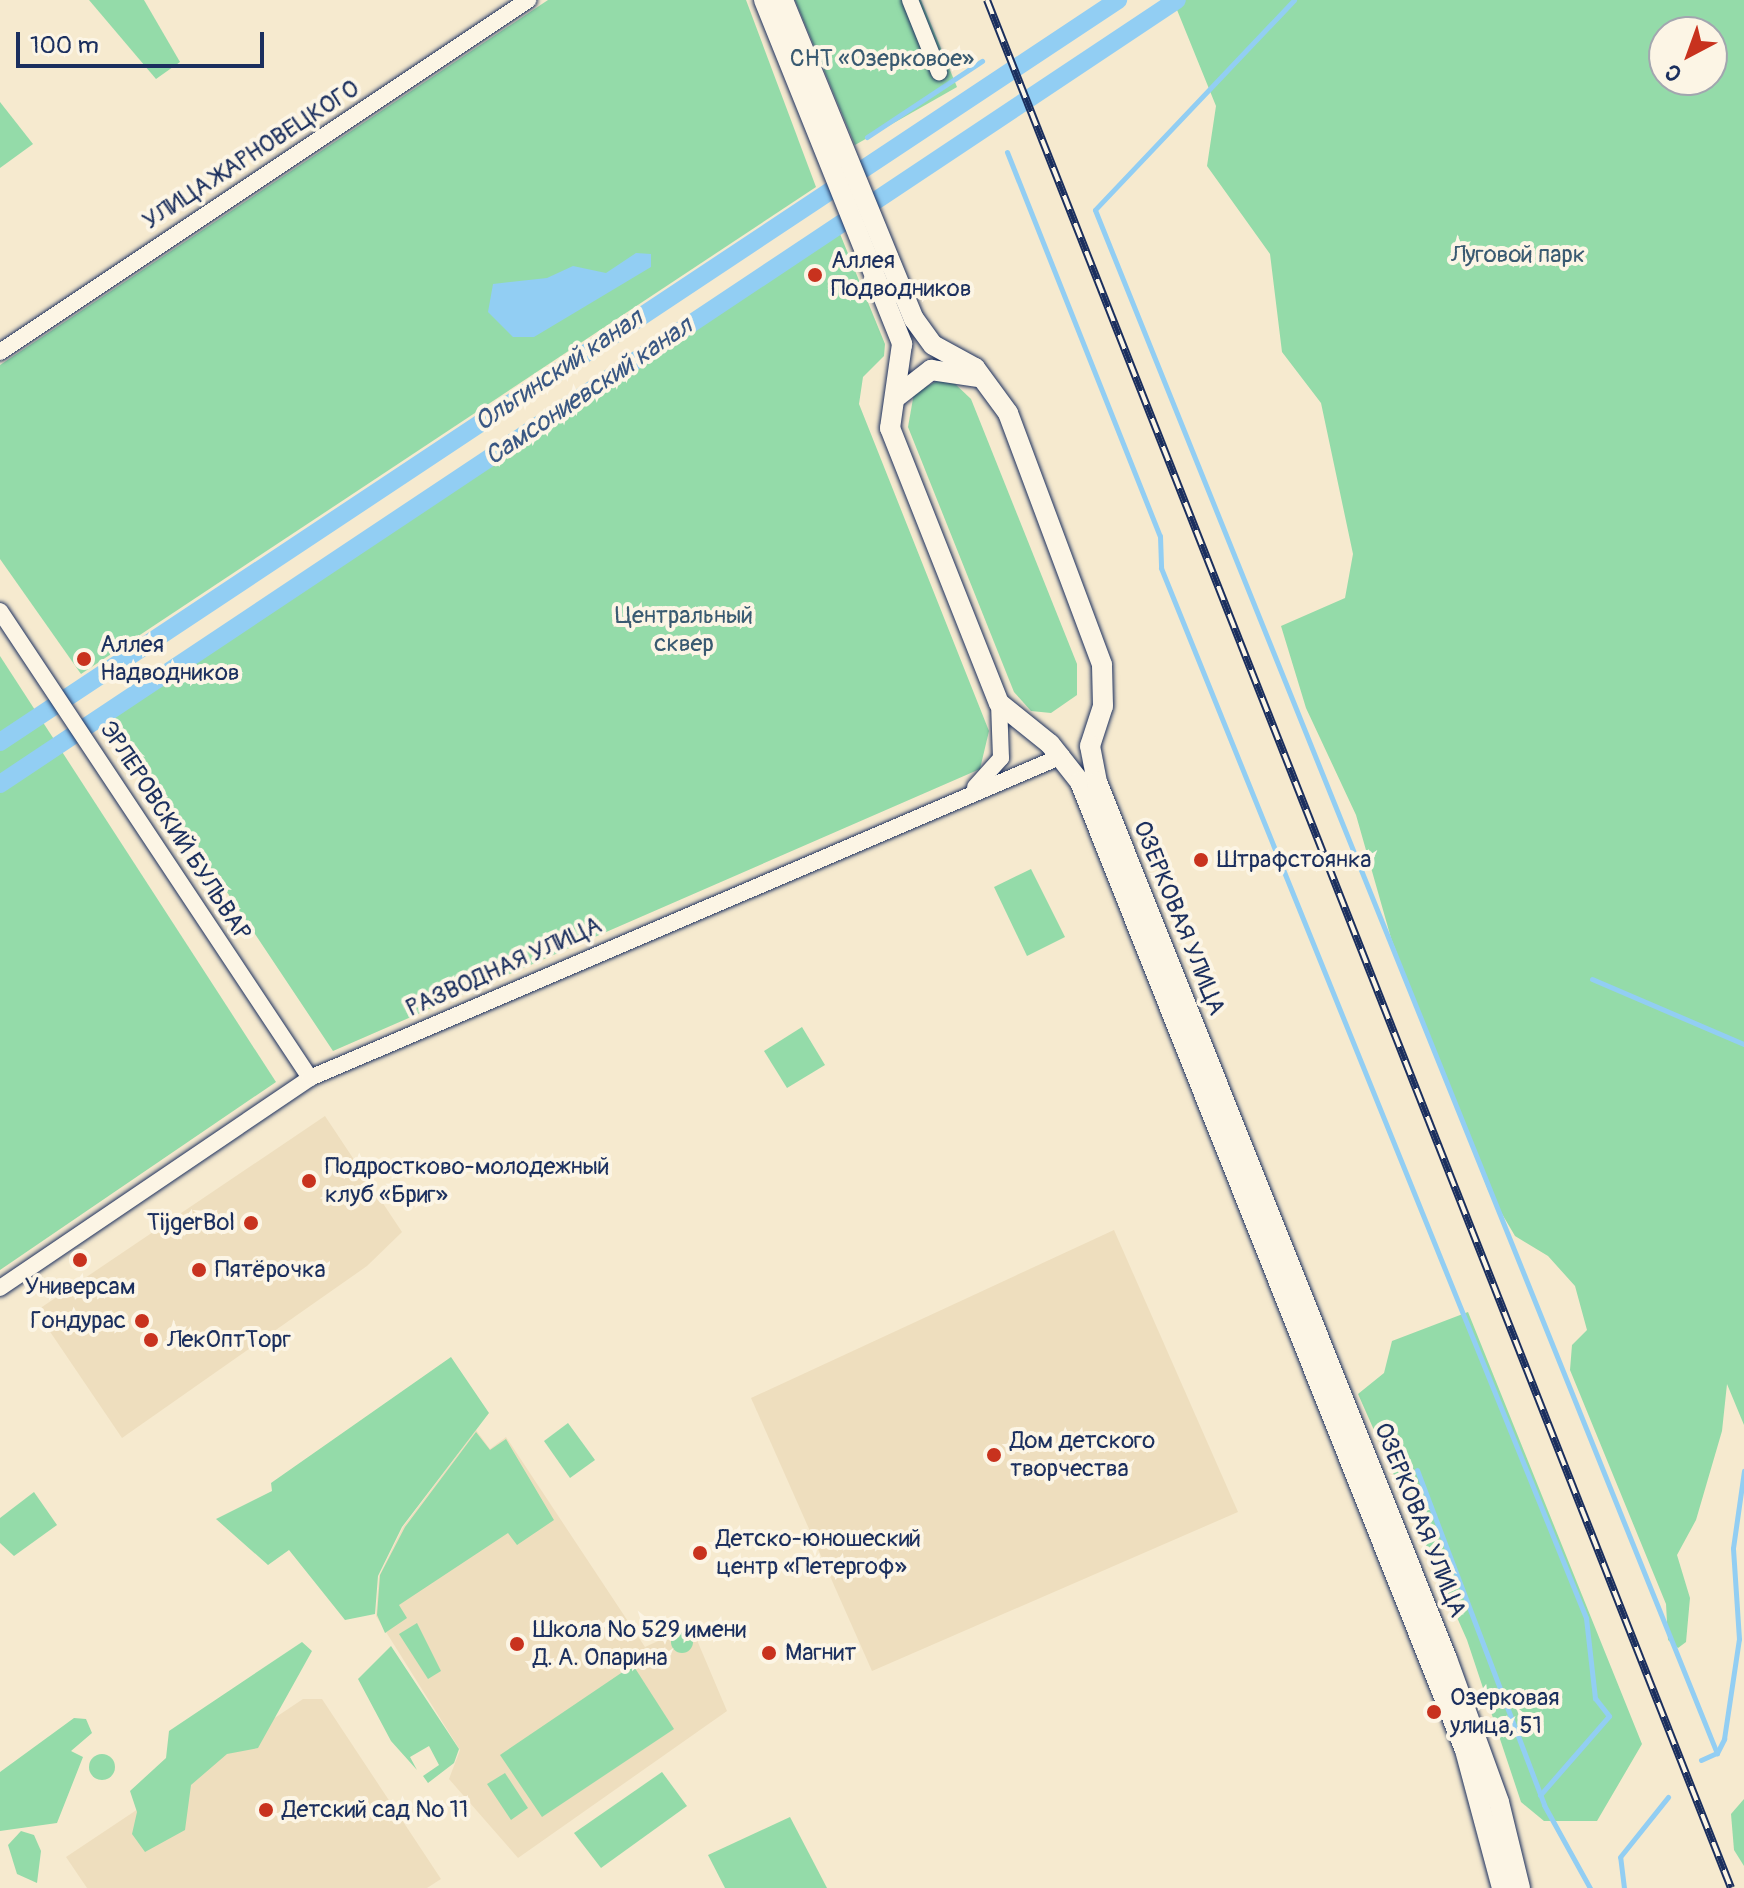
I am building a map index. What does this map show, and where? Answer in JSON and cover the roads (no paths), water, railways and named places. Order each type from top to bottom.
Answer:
[{"type":"street","name":"УЛИЦА ЖАРНОВЕЦКОГО","points":[[0,352],[528,0]]},
{"type":"street","name":"ОЗЕРКОВАЯ УЛИЦА","points":[[764,0],[838,159]]},
{"type":"street","name":"ОЗЕРКОВАЯ УЛИЦА","points":[[783,0],[838,159],[869,236],[902,344],[889,409],[890,428],[999,703],[1001,758],[972,789]]},
{"type":"street","points":[[910,0],[939,72]]},
{"type":"street","name":"ОЗЕРКОВАЯ УЛИЦА","points":[[869,236],[922,332],[988,383],[1008,413],[1099,651],[1105,692],[1090,746],[1097,782],[1447,1659],[1499,1802],[1520,1888]]},
{"type":"street","points":[[889,409],[901,388],[931,370],[969,372],[988,383]]},
{"type":"street","name":"ЭРЛЕРОВСКИЙ БУЛЬВАР","points":[[0,611],[310,1078]]},
{"type":"street","name":"ОЗЕРКОВАЯ УЛИЦА","points":[[999,703],[1062,756],[1080,782],[1465,1750],[1502,1888]]},
{"type":"street","points":[[1062,756],[1090,746]]},
{"type":"street","name":"РАЗВОДНАЯ УЛИЦА","points":[[0,1288],[310,1078],[972,789],[1062,756]]},
{"type":"water","points":[[636,253],[651,254],[651,267],[534,337],[513,337],[488,312],[493,284],[547,278],[573,266],[606,273]]},
{"type":"waterway","name":"Ольгинский канал","points":[[0,742],[1118,0]]},
{"type":"waterway","name":"Самсониевский канал","points":[[0,784],[1177,0]]},
{"type":"waterway","points":[[1294,0],[1095,210],[1717,1753]]},
{"type":"waterway","points":[[867,137],[982,61]]},
{"type":"waterway","points":[[1007,152],[1160,536],[1161,568],[1586,1618],[1595,1698],[1609,1716],[1540,1795]]},
{"type":"waterway","points":[[1592,979],[1744,1044]]},
{"type":"waterway","points":[[1417,1470],[1544,1805],[1590,1888]]},
{"type":"waterway","points":[[1701,1760],[1717,1753],[1724,1739],[1739,1639],[1733,1548],[1744,1471]]},
{"type":"waterway","points":[[1624,1888],[1620,1857],[1668,1797]]},
{"type":"railway","points":[[987,0],[1731,1888]]},
{"type":"place","name":"Аллея Подводников","points":[[815,275]]},
{"type":"place","name":"Аллея Надводников","points":[[84,659]]},
{"type":"place","name":"Штрафстоянка","points":[[1201,860]]},
{"type":"place","name":"Подростково-молодежный клуб «Бриг»","points":[[309,1181]]},
{"type":"place","name":"TijgerBol","points":[[251,1223]]},
{"type":"place","name":"Универсам","points":[[80,1260]]},
{"type":"place","name":"Пятёрочка","points":[[199,1270]]},
{"type":"place","name":"Гондурас","points":[[142,1321]]},
{"type":"place","name":"ЛекОптТорг","points":[[151,1340]]},
{"type":"place","name":"Дом детского творчества","points":[[994,1455]]},
{"type":"place","name":"Детско-юношеский центр «Петергоф»","points":[[700,1553]]},
{"type":"place","name":"Школа № 529 имени Д. А. Опарина","points":[[517,1644]]},
{"type":"place","name":"Магнит","points":[[769,1653]]},
{"type":"place","name":"Озерковая улица, 51","points":[[1434,1712]]},
{"type":"place","name":"Детский сад № 11","points":[[266,1810]]},
{"type":"park label","name":"СНТ «Озерковое»","points":[[882,59]]},
{"type":"park label","name":"Луговой парк","points":[[1518,255]]},
{"type":"park label","name":"Центральный сквер","points":[[684,630]]}]
